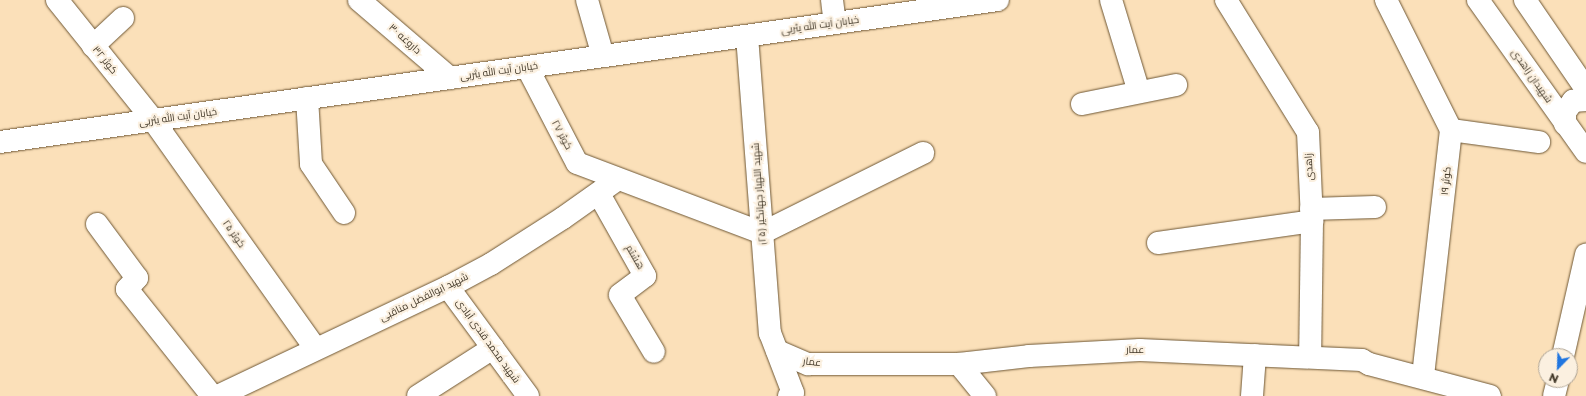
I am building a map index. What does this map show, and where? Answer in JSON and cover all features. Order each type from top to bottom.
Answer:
[{"type":"street","name":"کوثر ۳۲","points":[[57,0],[153,120]]},
{"type":"street","name":"داروغه ۳۰","points":[[359,0],[450,78]]},
{"type":"street","points":[[587,0],[603,56]]},
{"type":"street","points":[[832,0],[835,23]]},
{"type":"street","name":"خیابان آیت الله یثربی","points":[[0,142],[998,0]]},
{"type":"street","points":[[1111,0],[1138,92]]},
{"type":"street","name":"زاهدی","points":[[1226,0],[1308,132],[1311,215],[1310,358]]},
{"type":"street","points":[[1386,0],[1451,130],[1539,142]]},
{"type":"street","name":"شهیدان زاهدی","points":[[1478,0],[1586,152]]},
{"type":"street","points":[[1525,0],[1586,89]]},
{"type":"street","points":[[93,46],[123,18]]},
{"type":"street","name":"شهید اللهیار جهانگیر (۲۵)","points":[[747,36],[770,333],[793,393],[789,396]]},
{"type":"street","name":"کوثر ۲۷","points":[[527,67],[577,163],[762,234]]},
{"type":"street","points":[[1082,104],[1176,85]]},
{"type":"street","points":[[307,98],[311,164],[344,213]]},
{"type":"street","points":[[1565,124],[1565,112],[1573,101],[1586,100]]},
{"type":"street","name":"کوثر ۲۵","points":[[153,120],[315,348]]},
{"type":"street","name":"کوثر ۱۹","points":[[1423,377],[1451,130]]},
{"type":"street","points":[[762,234],[923,153]]},
{"type":"street","name":"شهید ابوالفضل مناقبی","points":[[223,395],[315,348],[448,287],[510,253],[599,194],[618,179]]},
{"type":"street","name":"هشتم","points":[[599,194],[645,276],[620,295],[654,352]]},
{"type":"street","points":[[1158,243],[1311,215],[1375,207]]},
{"type":"street","points":[[97,224],[137,278],[127,289],[223,395]]},
{"type":"street","points":[[1565,348],[1586,255]]},
{"type":"street","name":"شهید محمد قندی آبادی","points":[[448,287],[528,396]]},
{"type":"street","points":[[418,396],[492,348]]},
{"type":"street","name":"عمار","points":[[777,351],[808,364],[959,364],[1098,351],[1140,350],[1362,360],[1369,364],[1423,377],[1490,396]]},
{"type":"street","points":[[1252,396],[1255,355]]},
{"type":"street","points":[[959,364],[985,396]]}]
